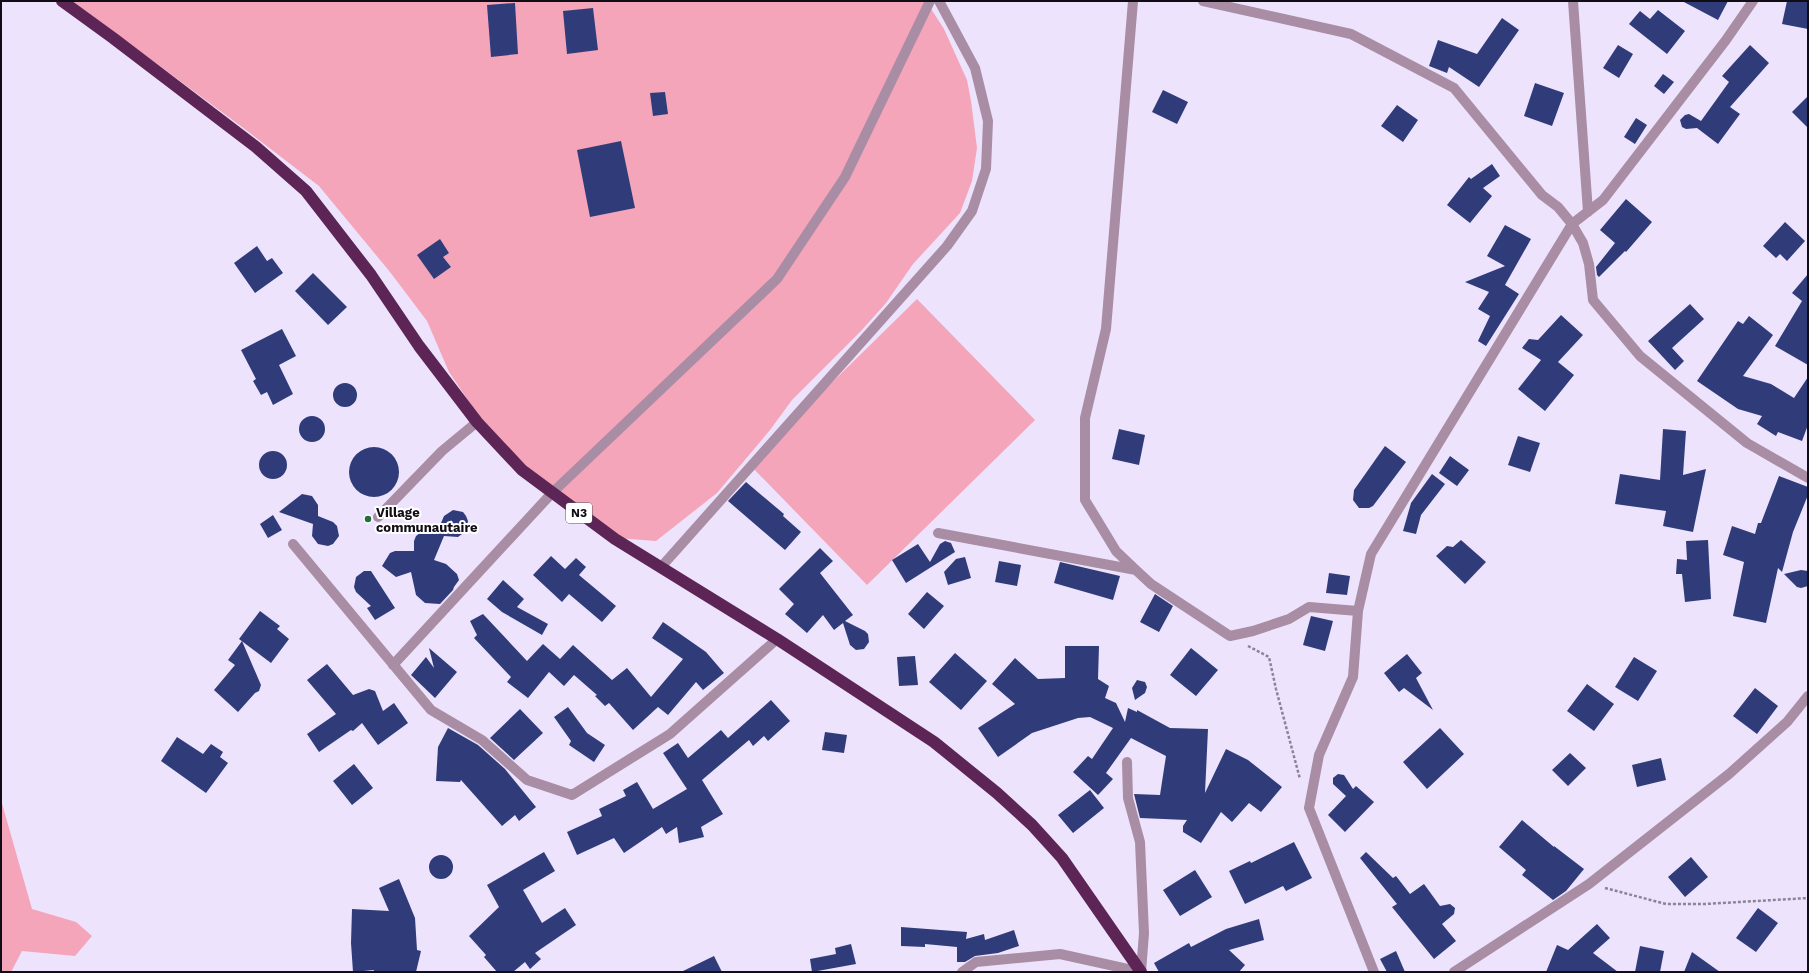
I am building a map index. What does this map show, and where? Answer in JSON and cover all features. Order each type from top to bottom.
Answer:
[{"type":"highway","name":"N3","points":[[62,1],[119,42],[256,147],[306,191],[371,275],[419,346],[477,422],[522,470],[615,539],[662,566],[777,639],[934,742],[997,793],[1032,825],[1062,858],[1141,972]]},
{"type":"street","points":[[393,665],[552,493],[777,279],[845,177],[930,1]]},
{"type":"street","points":[[662,566],[947,246],[972,211],[986,169],[988,121],[975,68],[939,1]]},
{"type":"street","points":[[1133,1],[1106,329],[1085,418],[1085,500],[1116,551],[1136,570],[1157,588],[1230,636],[1253,631],[1289,619],[1309,607],[1358,611]]},
{"type":"street","points":[[1203,1],[1351,34],[1454,88],[1542,195],[1558,207],[1572,224],[1583,243],[1589,264],[1593,300],[1640,356],[1747,443],[1808,478]]},
{"type":"street","points":[[1573,1],[1588,212]]},
{"type":"street","points":[[1374,972],[1308,808],[1319,755],[1353,677],[1358,611],[1371,554],[1572,224],[1603,200],[1726,40],[1754,1]]},
{"type":"street","points":[[378,517],[442,451],[477,422]]},
{"type":"street","points":[[938,533],[1136,570]]},
{"type":"street","points":[[293,544],[431,710],[482,740],[527,780],[572,795],[670,734],[777,639]]},
{"type":"street","points":[[1455,972],[1589,884],[1729,774],[1787,722],[1808,696]]},
{"type":"street","points":[[962,972],[976,962],[1060,954],[1141,972],[1144,933],[1140,842],[1128,798],[1127,762]]},
{"type":"path","points":[[1230,636],[1269,657],[1302,786]]},
{"type":"path","points":[[1589,884],[1666,904],[1705,904],[1808,898]]},
{"type":"shaded area","points":[[72,1],[926,1],[944,29],[967,80],[977,148],[972,181],[960,213],[913,264],[886,303],[861,331],[792,400],[770,430],[717,493],[656,541],[617,538],[519,465],[478,415],[449,372],[427,321],[390,272],[319,186]]},
{"type":"shaded area","points":[[917,299],[1035,420],[867,585],[749,464]]},
{"type":"shaded area","points":[[1,800],[32,909],[76,922],[92,936],[75,956],[22,951],[11,972],[1,972]]},
{"type":"building","points":[[1682,1],[1728,1],[1718,20]]},
{"type":"building","points":[[1787,1],[1808,1],[1808,29],[1782,24]]},
{"type":"building","points":[[515,3],[518,54],[491,57],[487,5]]},
{"type":"building","points":[[593,8],[598,50],[567,54],[563,11]]},
{"type":"building","points":[[1658,10],[1685,31],[1667,54],[1629,24],[1640,11],[1650,19]]},
{"type":"building","points":[[1502,18],[1519,30],[1479,87],[1449,67],[1447,73],[1429,66],[1438,40],[1477,54]]},
{"type":"building","points":[[1618,45],[1633,54],[1619,78],[1603,68]]},
{"type":"building","points":[[1750,45],[1769,63],[1730,107],[1740,114],[1718,144],[1697,128],[1686,129],[1682,127],[1680,120],[1685,115],[1689,114],[1701,121],[1729,82],[1722,76]]},
{"type":"building","points":[[1663,74],[1674,82],[1664,94],[1654,86]]},
{"type":"building","points":[[1535,83],[1564,93],[1552,126],[1524,116]]},
{"type":"building","points":[[1163,90],[1188,102],[1177,124],[1152,112]]},
{"type":"building","points":[[665,92],[668,114],[653,116],[650,93]]},
{"type":"building","points":[[1808,96],[1808,128],[1792,112]]},
{"type":"building","points":[[1397,105],[1418,120],[1403,142],[1381,126]]},
{"type":"building","points":[[1636,118],[1647,125],[1635,144],[1624,137]]},
{"type":"building","points":[[621,141],[635,208],[590,217],[577,150]]},
{"type":"building","points":[[1492,164],[1500,176],[1483,188],[1492,196],[1470,223],[1447,205],[1469,177],[1471,179]]},
{"type":"building","points":[[1626,199],[1652,222],[1626,252],[1625,251],[1599,277],[1597,275],[1596,267],[1615,243],[1600,230]]},
{"type":"building","points":[[1785,222],[1805,241],[1787,261],[1780,254],[1776,258],[1763,246]]},
{"type":"building","points":[[1505,225],[1531,239],[1505,285],[1519,294],[1486,346],[1478,341],[1490,316],[1478,309],[1489,292],[1465,282],[1505,266],[1487,256]]},
{"type":"building","points":[[440,239],[449,253],[443,257],[451,267],[434,279],[417,255]]},
{"type":"building","points":[[257,246],[267,261],[272,258],[283,273],[255,293],[234,263]]},
{"type":"building","points":[[313,273],[347,307],[328,325],[295,291]]},
{"type":"building","points":[[1808,274],[1808,365],[1775,346],[1802,301],[1792,293]]},
{"type":"building","points":[[1690,304],[1704,319],[1672,348],[1684,361],[1675,370],[1648,341]]},
{"type":"building","points":[[1561,315],[1583,335],[1558,362],[1574,375],[1545,411],[1518,389],[1541,360],[1522,348],[1529,339],[1538,340]]},
{"type":"building","points":[[1749,316],[1773,335],[1743,376],[1771,384],[1794,398],[1808,377],[1808,425],[1802,441],[1778,432],[1776,436],[1757,424],[1762,416],[1738,409],[1697,381],[1738,321],[1743,324]]},
{"type":"building","points":[[282,329],[296,356],[279,365],[293,394],[273,405],[267,392],[261,395],[253,381],[256,379],[241,350]]},
{"type":"building","points":[[345,383],[353,387],[357,395],[353,403],[345,407],[337,403],[333,395],[337,387]]},
{"type":"building","points":[[312,416],[321,420],[325,429],[321,438],[312,442],[303,438],[299,429],[303,420]]},
{"type":"building","points":[[1119,429],[1145,435],[1139,465],[1112,459]]},
{"type":"building","points":[[1663,429],[1686,431],[1683,475],[1706,469],[1693,532],[1663,526],[1666,511],[1615,504],[1620,474],[1660,480]]},
{"type":"building","points":[[1518,436],[1540,443],[1530,472],[1508,465]]},
{"type":"building","points":[[1385,446],[1406,462],[1373,506],[1369,508],[1359,508],[1353,500],[1354,490]]},
{"type":"building","points":[[369,447],[379,447],[392,454],[399,467],[399,477],[392,490],[379,497],[369,497],[360,493],[353,486],[349,477],[349,467],[353,458],[360,451]]},
{"type":"building","points":[[273,451],[283,455],[287,465],[283,475],[273,479],[263,475],[259,465],[263,455]]},
{"type":"building","points":[[1450,456],[1469,470],[1457,486],[1439,473]]},
{"type":"building","points":[[1432,474],[1445,484],[1421,515],[1416,534],[1403,531],[1411,503]]},
{"type":"building","points":[[1779,476],[1808,487],[1808,495],[1793,532],[1782,572],[1778,568],[1766,623],[1733,616],[1744,562],[1723,555],[1732,526],[1755,534],[1758,523],[1761,523]]},
{"type":"building","points":[[746,482],[784,514],[783,516],[801,532],[785,550],[728,501]]},
{"type":"building","points":[[302,494],[312,496],[318,505],[318,516],[333,522],[337,526],[339,536],[333,544],[328,546],[318,544],[312,536],[313,524],[279,512]]},
{"type":"building","points":[[453,510],[463,512],[466,516],[468,521],[466,531],[458,537],[444,536],[434,560],[446,564],[457,574],[459,580],[453,590],[440,604],[425,603],[416,595],[411,572],[396,577],[382,566],[390,553],[395,551],[414,551],[414,541],[416,536],[424,530],[438,530],[444,516]]},
{"type":"building","points":[[273,515],[282,530],[268,538],[260,524]]},
{"type":"building","points":[[1461,540],[1486,562],[1465,584],[1436,556],[1447,546],[1453,547]]},
{"type":"building","points":[[1708,540],[1711,599],[1685,602],[1682,574],[1676,574],[1677,559],[1687,560],[1686,541]]},
{"type":"building","points":[[945,541],[951,543],[955,552],[906,583],[892,560],[918,544],[930,562],[940,544]]},
{"type":"building","points":[[820,548],[833,561],[820,573],[853,615],[845,621],[868,634],[869,642],[864,649],[856,650],[850,645],[843,623],[834,630],[823,615],[807,633],[785,614],[794,604],[779,589]]},
{"type":"building","points":[[551,556],[565,569],[576,558],[586,567],[579,575],[616,606],[602,622],[569,594],[562,602],[533,575]]},
{"type":"building","points":[[965,557],[971,578],[948,585],[944,572],[956,559]]},
{"type":"building","points":[[999,561],[1021,565],[1017,586],[995,582]]},
{"type":"building","points":[[1060,562],[1120,576],[1113,600],[1054,583]]},
{"type":"building","points":[[1801,570],[1808,571],[1808,586],[1801,588],[1797,587],[1784,574]]},
{"type":"building","points":[[364,571],[371,571],[395,608],[375,620],[367,608],[371,606],[356,592],[354,587],[356,577]]},
{"type":"building","points":[[1329,573],[1350,576],[1347,595],[1326,593]]},
{"type":"building","points":[[503,580],[524,599],[517,607],[548,624],[542,635],[502,612],[487,599]]},
{"type":"building","points":[[927,592],[944,606],[924,629],[908,614]]},
{"type":"building","points":[[1155,594],[1173,606],[1159,632],[1140,622]]},
{"type":"building","points":[[260,611],[280,626],[277,629],[289,639],[271,663],[239,639]]},
{"type":"building","points":[[483,614],[527,661],[543,644],[560,659],[573,645],[612,680],[627,668],[651,697],[683,659],[652,638],[663,622],[706,652],[724,673],[703,690],[696,682],[668,715],[658,707],[633,730],[609,703],[605,706],[595,696],[597,695],[574,675],[564,686],[549,672],[528,698],[507,682],[511,677],[474,638],[477,635],[470,621]]},
{"type":"building","points":[[1311,616],[1333,621],[1325,651],[1303,645]]},
{"type":"building","points":[[242,641],[261,685],[259,691],[255,693],[238,712],[214,690],[235,665],[228,660]]},
{"type":"building","points":[[1065,646],[1099,646],[1098,679],[1109,686],[1105,698],[1116,703],[1125,722],[1128,708],[1137,712],[1137,710],[1170,728],[1208,729],[1205,793],[1226,749],[1248,760],[1282,787],[1261,812],[1249,803],[1232,822],[1221,812],[1201,843],[1183,832],[1183,826],[1187,820],[1140,818],[1134,794],[1160,795],[1166,756],[1131,738],[1106,773],[1113,779],[1098,795],[1073,772],[1088,756],[1092,759],[1113,728],[1090,717],[1078,718],[1032,733],[998,757],[978,728],[1015,704],[992,684],[1015,658],[1038,679],[1065,678]]},
{"type":"building","points":[[429,648],[457,672],[435,698],[411,675],[426,657],[434,668]]},
{"type":"building","points":[[1191,648],[1218,670],[1196,696],[1170,675]]},
{"type":"building","points":[[955,653],[987,681],[961,710],[929,682]]},
{"type":"building","points":[[1407,654],[1422,673],[1416,678],[1433,710],[1404,688],[1399,692],[1384,673]]},
{"type":"building","points":[[915,656],[918,685],[899,686],[897,657]]},
{"type":"building","points":[[1634,657],[1657,671],[1638,701],[1615,687]]},
{"type":"building","points":[[327,664],[353,695],[369,689],[375,691],[383,711],[394,703],[408,723],[378,745],[362,723],[353,731],[351,730],[319,752],[307,734],[336,714],[307,680]]},
{"type":"building","points":[[1137,680],[1145,682],[1147,687],[1145,693],[1135,700],[1132,688]]},
{"type":"building","points":[[1587,684],[1614,704],[1594,731],[1567,711]]},
{"type":"building","points":[[1755,688],[1778,706],[1757,734],[1733,716]]},
{"type":"building","points":[[771,700],[790,721],[768,741],[764,736],[753,746],[749,740],[702,780],[723,814],[701,827],[704,837],[679,843],[677,827],[666,834],[662,827],[624,853],[614,838],[577,855],[567,832],[602,816],[599,809],[626,796],[623,790],[637,782],[653,809],[687,789],[663,753],[678,743],[688,758],[721,730],[728,738]]},
{"type":"building","points":[[568,707],[587,733],[605,745],[594,762],[569,745],[571,741],[554,717]]},
{"type":"building","points":[[520,709],[543,733],[514,760],[490,738]]},
{"type":"building","points":[[448,728],[478,745],[505,769],[536,807],[519,821],[515,815],[502,826],[461,780],[460,782],[436,781],[438,747]]},
{"type":"building","points":[[1440,728],[1464,754],[1427,789],[1403,762]]},
{"type":"building","points":[[825,732],[847,735],[844,753],[822,750]]},
{"type":"building","points":[[177,737],[203,754],[211,744],[223,752],[220,757],[228,763],[206,793],[161,761]]},
{"type":"building","points":[[1570,753],[1586,768],[1568,786],[1552,770]]},
{"type":"building","points":[[1661,758],[1666,780],[1637,787],[1632,765]]},
{"type":"building","points":[[354,764],[373,788],[352,805],[333,781]]},
{"type":"building","points":[[1338,774],[1344,775],[1353,789],[1356,786],[1374,802],[1345,832],[1328,815],[1346,796],[1333,784],[1333,778]]},
{"type":"building","points":[[1090,790],[1104,808],[1073,833],[1058,815]]},
{"type":"building","points":[[1522,820],[1554,847],[1584,869],[1566,891],[1553,900],[1522,875],[1526,870],[1499,847]]},
{"type":"building","points":[[1294,842],[1312,878],[1286,891],[1283,886],[1245,904],[1229,871],[1250,861],[1251,863]]},
{"type":"building","points":[[544,852],[555,871],[523,890],[542,923],[565,908],[576,925],[535,953],[541,959],[530,969],[525,962],[513,972],[497,972],[484,957],[486,955],[469,936],[499,907],[487,885]]},
{"type":"building","points":[[1366,852],[1393,878],[1396,876],[1410,894],[1424,884],[1440,906],[1450,904],[1455,908],[1454,914],[1442,924],[1456,941],[1434,959],[1392,907],[1397,904],[1360,858]]},
{"type":"building","points":[[441,855],[446,856],[452,862],[452,872],[446,878],[441,879],[436,878],[430,872],[429,867],[430,862],[436,856]]},
{"type":"building","points":[[1691,857],[1708,877],[1685,897],[1668,877]]},
{"type":"building","points":[[1195,870],[1212,897],[1180,916],[1163,890]]},
{"type":"building","points":[[399,879],[415,918],[417,950],[421,951],[416,972],[373,972],[374,970],[353,972],[351,943],[352,909],[389,911],[379,888]]},
{"type":"building","points":[[1758,908],[1778,923],[1756,952],[1736,938]]},
{"type":"building","points":[[1259,919],[1264,940],[1229,950],[1245,965],[1239,972],[1159,972],[1154,963],[1189,943],[1191,947],[1226,929]]},
{"type":"building","points":[[1597,924],[1610,938],[1593,953],[1618,972],[1546,972],[1557,945],[1568,950]]},
{"type":"building","points":[[901,927],[967,932],[966,939],[984,934],[985,940],[1014,930],[1019,946],[998,953],[975,956],[965,962],[957,962],[957,947],[925,944],[925,947],[901,946]]},
{"type":"building","points":[[851,944],[856,964],[812,972],[810,959],[836,954],[835,948]]},
{"type":"building","points":[[1640,946],[1664,951],[1660,972],[1635,972]]},
{"type":"building","points":[[1396,951],[1405,972],[1387,972],[1380,959]]},
{"type":"building","points":[[1692,952],[1720,972],[1684,972]]},
{"type":"building","points":[[714,956],[722,972],[681,972]]},
{"type":"place","name":"Village communautaire","points":[[368,519]]}]
